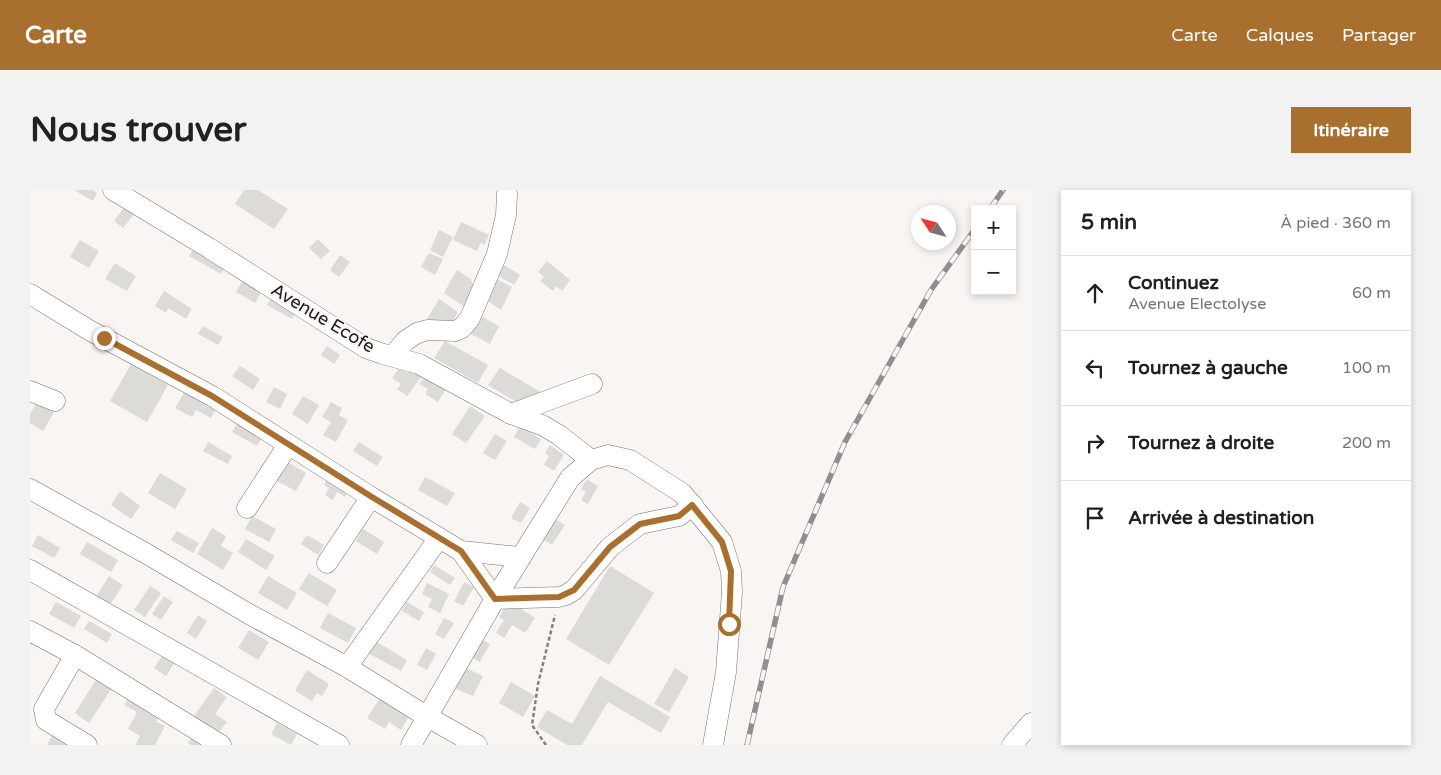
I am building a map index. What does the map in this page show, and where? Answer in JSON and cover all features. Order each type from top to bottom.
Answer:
[{"type":"street","name":"Avenue Ecofe","points":[[113,190],[209,248],[366,348],[419,364],[511,414],[542,425],[559,435],[591,460]]},
{"type":"street","points":[[393,356],[405,341],[417,333],[428,330],[455,331],[462,328],[470,318],[496,254],[506,215],[507,194]]},
{"type":"street","points":[[30,294],[88,330],[212,396],[461,551],[495,599]]},
{"type":"street","points":[[511,414],[592,384]]},
{"type":"street","points":[[30,391],[55,401]]},
{"type":"street","points":[[247,508],[288,445]]},
{"type":"street","points":[[411,745],[426,716],[520,557],[570,478],[591,460],[608,455],[630,460],[682,493],[722,542],[731,571],[732,592],[726,672],[713,745]]},
{"type":"street","points":[[30,489],[147,554],[249,614],[348,668],[477,745]]},
{"type":"street","points":[[327,563],[372,497]]},
{"type":"street","points":[[495,599],[559,597],[574,590],[610,547],[640,524],[679,516],[692,505]]},
{"type":"street","points":[[348,668],[439,538]]},
{"type":"street","points":[[461,551],[520,557]]},
{"type":"street","points":[[30,570],[339,745]]},
{"type":"street","points":[[30,631],[75,655],[221,745]]},
{"type":"street","points":[[75,655],[44,709],[46,720],[87,745]]},
{"type":"street","points":[[1012,745],[1031,723]]},
{"type":"path","points":[[546,745],[532,724],[538,684],[550,642],[559,597]]},
{"type":"building","points":[[74,190],[93,190],[97,193],[93,201]]},
{"type":"building","points":[[244,190],[258,190],[288,209],[274,229],[235,204]]},
{"type":"building","points":[[125,206],[135,213],[123,228],[114,221]]},
{"type":"building","points":[[461,222],[489,235],[484,245],[481,242],[477,251],[453,240]]},
{"type":"building","points":[[439,230],[453,237],[443,257],[430,250]]},
{"type":"building","points":[[318,239],[330,251],[321,259],[309,248]]},
{"type":"building","points":[[80,240],[99,251],[89,268],[70,257]]},
{"type":"building","points":[[194,248],[226,266],[221,274],[189,256]]},
{"type":"building","points":[[429,253],[443,259],[435,275],[421,267]]},
{"type":"building","points":[[340,255],[350,262],[339,277],[330,270]]},
{"type":"building","points":[[547,261],[570,280],[562,291],[556,286],[553,291],[540,281],[544,277],[538,272]]},
{"type":"building","points":[[115,263],[136,276],[127,291],[105,279]]},
{"type":"building","points":[[501,263],[520,275],[514,285],[495,274]]},
{"type":"building","points":[[457,270],[471,279],[475,291],[466,308],[444,293]]},
{"type":"building","points":[[493,277],[512,287],[501,310],[482,297]]},
{"type":"building","points":[[244,278],[263,289],[255,303],[236,292]]},
{"type":"building","points":[[164,291],[192,309],[186,319],[168,308],[166,313],[155,306]]},
{"type":"building","points":[[273,296],[298,310],[292,319],[267,305]]},
{"type":"building","points":[[439,299],[458,312],[449,328],[423,326]]},
{"type":"building","points":[[481,316],[499,326],[490,344],[471,334]]},
{"type":"building","points":[[203,326],[223,337],[218,345],[198,334]]},
{"type":"building","points":[[445,341],[488,365],[478,383],[434,358]]},
{"type":"building","points":[[327,346],[340,355],[334,364],[321,355]]},
{"type":"building","points":[[131,364],[168,385],[147,422],[110,401]]},
{"type":"building","points":[[240,366],[260,379],[253,390],[232,376]]},
{"type":"building","points":[[399,368],[407,373],[410,370],[421,377],[407,396],[397,389],[401,384],[392,378]]},
{"type":"building","points":[[500,368],[544,394],[521,405],[488,385]]},
{"type":"building","points":[[425,376],[446,389],[438,402],[425,394],[428,389],[419,384]]},
{"type":"building","points":[[274,387],[287,394],[280,409],[266,402]]},
{"type":"building","points":[[187,388],[218,405],[211,418],[196,410],[192,417],[175,408]]},
{"type":"building","points":[[303,396],[319,405],[308,424],[292,414]]},
{"type":"building","points":[[37,402],[54,412],[43,431],[30,423],[30,414]]},
{"type":"building","points":[[331,402],[342,408],[339,415],[348,420],[336,442],[323,435],[331,422],[322,417]]},
{"type":"building","points":[[470,406],[485,416],[466,443],[452,434]]},
{"type":"building","points":[[238,422],[263,436],[257,446],[232,432]]},
{"type":"building","points":[[520,426],[541,439],[535,449],[514,437]]},
{"type":"building","points":[[495,434],[507,441],[495,460],[483,453]]},
{"type":"building","points":[[208,442],[232,456],[228,464],[203,451]]},
{"type":"building","points":[[359,442],[383,457],[377,466],[353,451]]},
{"type":"building","points":[[550,445],[564,455],[554,471],[544,465],[549,456],[545,453]]},
{"type":"building","points":[[284,460],[306,473],[296,491],[273,479]]},
{"type":"building","points":[[160,473],[187,489],[175,509],[148,493]]},
{"type":"building","points":[[329,475],[351,487],[345,497],[337,492],[333,500],[325,495],[329,488],[324,485]]},
{"type":"building","points":[[425,477],[455,493],[447,506],[418,490]]},
{"type":"building","points":[[587,479],[598,486],[588,504],[581,500],[586,492],[581,489]]},
{"type":"building","points":[[120,491],[140,506],[131,519],[111,505]]},
{"type":"building","points":[[520,502],[530,508],[521,523],[511,518]]},
{"type":"building","points":[[252,516],[276,529],[269,542],[245,529]]},
{"type":"building","points":[[550,516],[565,525],[552,545],[542,539]]},
{"type":"building","points":[[212,528],[226,536],[221,546],[233,553],[223,570],[197,554]]},
{"type":"building","points":[[363,529],[384,542],[377,554],[356,541]]},
{"type":"building","points":[[177,531],[199,543],[193,553],[171,540]]},
{"type":"building","points":[[38,535],[60,548],[54,558],[32,546]]},
{"type":"building","points":[[307,535],[324,545],[318,555],[301,544]]},
{"type":"building","points":[[246,539],[275,556],[266,570],[238,552]]},
{"type":"building","points":[[87,542],[118,560],[111,572],[80,554]]},
{"type":"building","points":[[434,565],[455,578],[450,585],[430,572]]},
{"type":"building","points":[[610,566],[654,593],[609,665],[566,639]]},
{"type":"building","points":[[309,573],[337,590],[327,606],[299,589]]},
{"type":"building","points":[[109,576],[123,585],[109,606],[96,597]]},
{"type":"building","points":[[268,576],[297,593],[287,610],[258,593]]},
{"type":"building","points":[[464,582],[474,587],[463,606],[454,601]]},
{"type":"building","points":[[427,583],[449,594],[440,613],[428,607],[432,599],[422,594]]},
{"type":"building","points":[[150,586],[161,593],[145,617],[134,610]]},
{"type":"building","points":[[164,596],[173,602],[161,620],[152,614]]},
{"type":"building","points":[[509,601],[535,618],[525,633],[512,625],[504,638],[496,633],[504,620],[499,617]]},
{"type":"building","points":[[56,602],[81,616],[74,628],[49,614]]},
{"type":"building","points":[[407,602],[424,612],[419,621],[402,611]]},
{"type":"building","points":[[328,613],[356,628],[348,643],[320,628]]},
{"type":"building","points":[[198,615],[207,621],[196,639],[187,633]]},
{"type":"building","points":[[444,618],[454,623],[444,639],[435,634]]},
{"type":"building","points":[[89,621],[112,634],[107,643],[84,629]]},
{"type":"building","points":[[249,630],[269,642],[258,660],[238,648]]},
{"type":"building","points":[[479,638],[490,644],[480,662],[470,656]]},
{"type":"building","points":[[375,641],[407,660],[401,671],[368,653]]},
{"type":"building","points":[[426,648],[436,654],[427,670],[417,665]]},
{"type":"building","points":[[165,651],[177,659],[166,676],[154,668]]},
{"type":"building","points":[[464,667],[483,676],[473,696],[454,688]]},
{"type":"building","points":[[675,668],[689,677],[669,712],[654,704]]},
{"type":"building","points":[[307,670],[329,684],[322,696],[317,693],[312,701],[295,691]]},
{"type":"building","points":[[600,676],[670,717],[661,733],[608,702],[582,745],[567,745],[537,727],[547,710],[572,724]]},
{"type":"building","points":[[97,678],[112,688],[89,723],[75,713]]},
{"type":"building","points":[[511,682],[535,696],[523,717],[499,703]]},
{"type":"building","points":[[214,688],[227,697],[215,714],[227,722],[218,733],[194,716]]},
{"type":"building","points":[[380,698],[409,716],[401,730],[389,722],[385,729],[367,718]]},
{"type":"building","points":[[128,699],[159,716],[156,722],[165,726],[155,745],[135,745],[140,736],[128,729],[137,712],[124,705]]},
{"type":"building","points":[[277,723],[297,734],[291,745],[271,734]]},
{"type":"building","points":[[52,735],[70,745],[47,745]]},
{"type":"building","points":[[193,735],[204,741],[201,745],[191,745],[188,743]]},
{"type":"railway","points":[[993,205],[1003,190]]},
{"type":"railway","points":[[747,745],[783,587],[845,442],[931,290],[971,235]]},
{"type":"route","points":[[104,338],[212,396],[461,551],[495,599],[559,597],[566,594],[574,590],[610,547],[640,524],[679,516],[692,505],[722,542],[731,571],[732,592],[729,624]]}]
